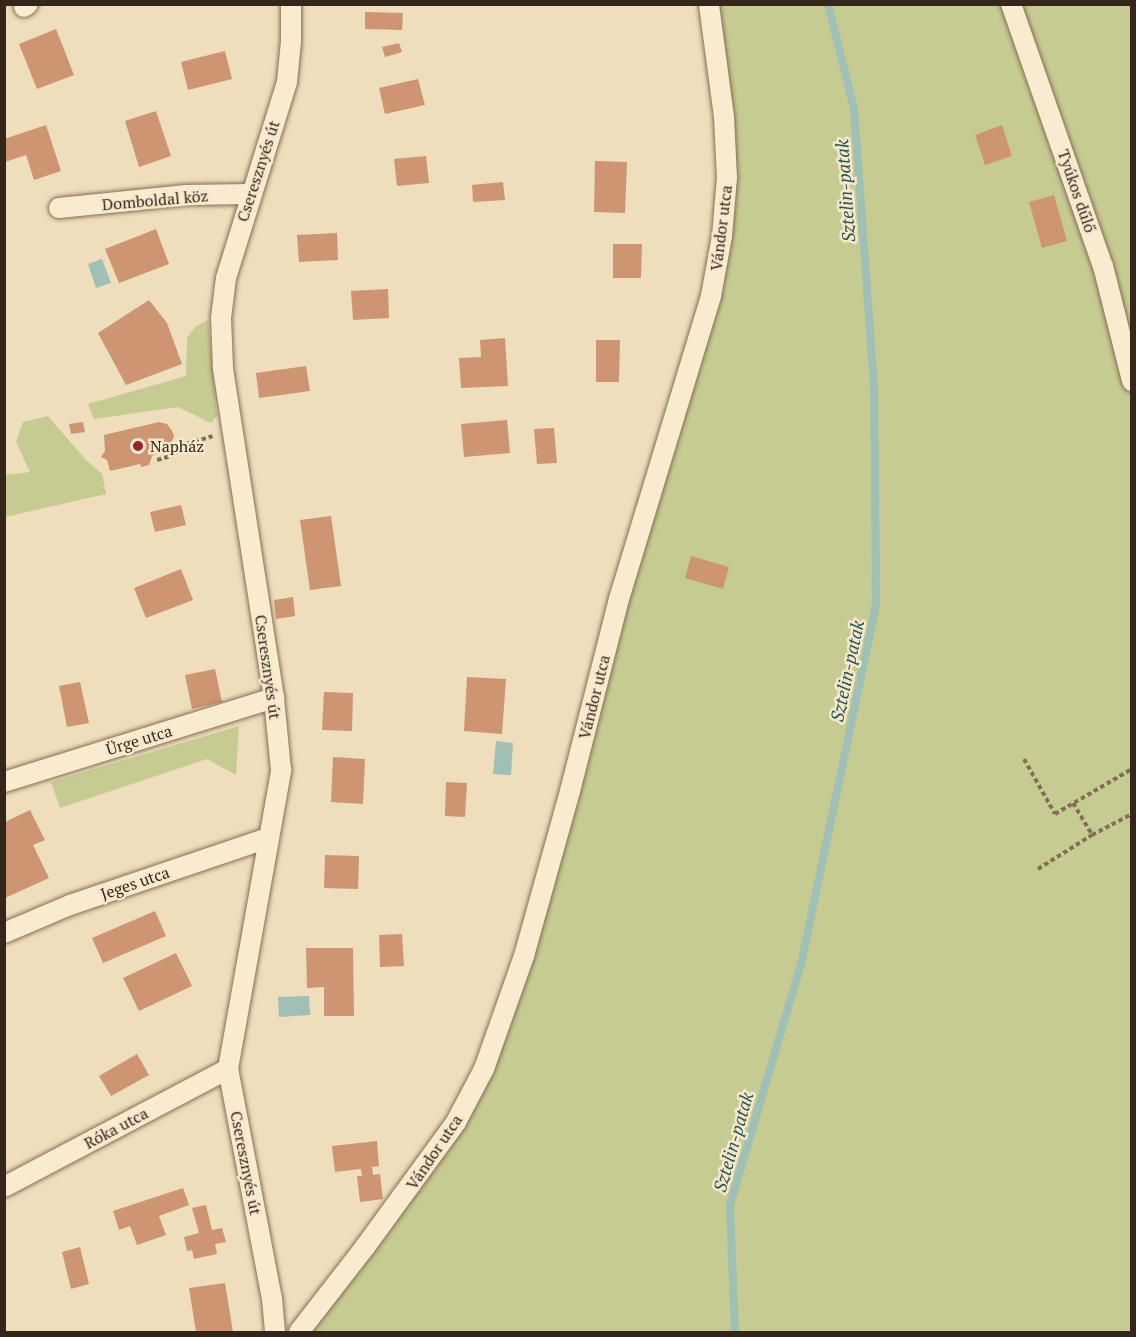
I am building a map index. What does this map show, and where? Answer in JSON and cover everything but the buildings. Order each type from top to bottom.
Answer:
[{"type":"street","name":"Cseresznyés út","points":[[275,1332],[272,1299],[228,1069],[281,770],[274,698],[223,366],[221,318],[226,278],[250,194],[287,82],[291,41],[291,4]]},
{"type":"street","name":"Vándor utca","points":[[299,1332],[365,1248],[456,1122],[484,1069],[524,956],[570,791],[619,599],[711,296],[722,236],[727,178],[724,117],[709,4]]},
{"type":"street","name":"Tyúkos dűlő","points":[[1011,4],[1103,266],[1131,381]]},
{"type":"street","name":"Domboldal köz","points":[[59,208],[186,195],[250,194]]},
{"type":"street","name":"Ürge utca","points":[[4,782],[274,698]]},
{"type":"street","name":"Jeges utca","points":[[4,933],[70,906],[268,838]]},
{"type":"street","name":"Róka utca","points":[[4,1187],[228,1069]]},
{"type":"path","points":[[158,460],[174,455],[180,446],[205,437],[233,432]]},
{"type":"path","points":[[1024,759],[1054,814],[1131,769]]},
{"type":"path","points":[[1073,803],[1092,835]]},
{"type":"path","points":[[1038,870],[1092,835],[1131,814]]},
{"type":"green space","points":[[709,5],[1131,5],[1131,1332],[299,1332],[484,1069],[722,236]]},
{"type":"green space","points":[[208,320],[217,416],[211,423],[178,407],[94,419],[88,404],[186,376],[187,338],[195,327]]},
{"type":"green space","points":[[48,416],[85,459],[102,474],[106,494],[5,517],[5,475],[30,472],[16,442],[23,422]]},
{"type":"green space","points":[[239,726],[236,775],[207,759],[60,808],[51,782]]},
{"type":"water","points":[[102,259],[111,283],[96,288],[88,264]]},
{"type":"water","points":[[496,741],[513,743],[511,775],[493,774]]},
{"type":"water","points":[[309,996],[310,1015],[279,1017],[278,997]]},
{"type":"waterway","name":"Sztelin-patak","points":[[735,1332],[730,1205],[801,964],[876,604],[874,387],[854,109],[828,4]]},
{"type":"place","name":"Napház","points":[[138,446]]}]
